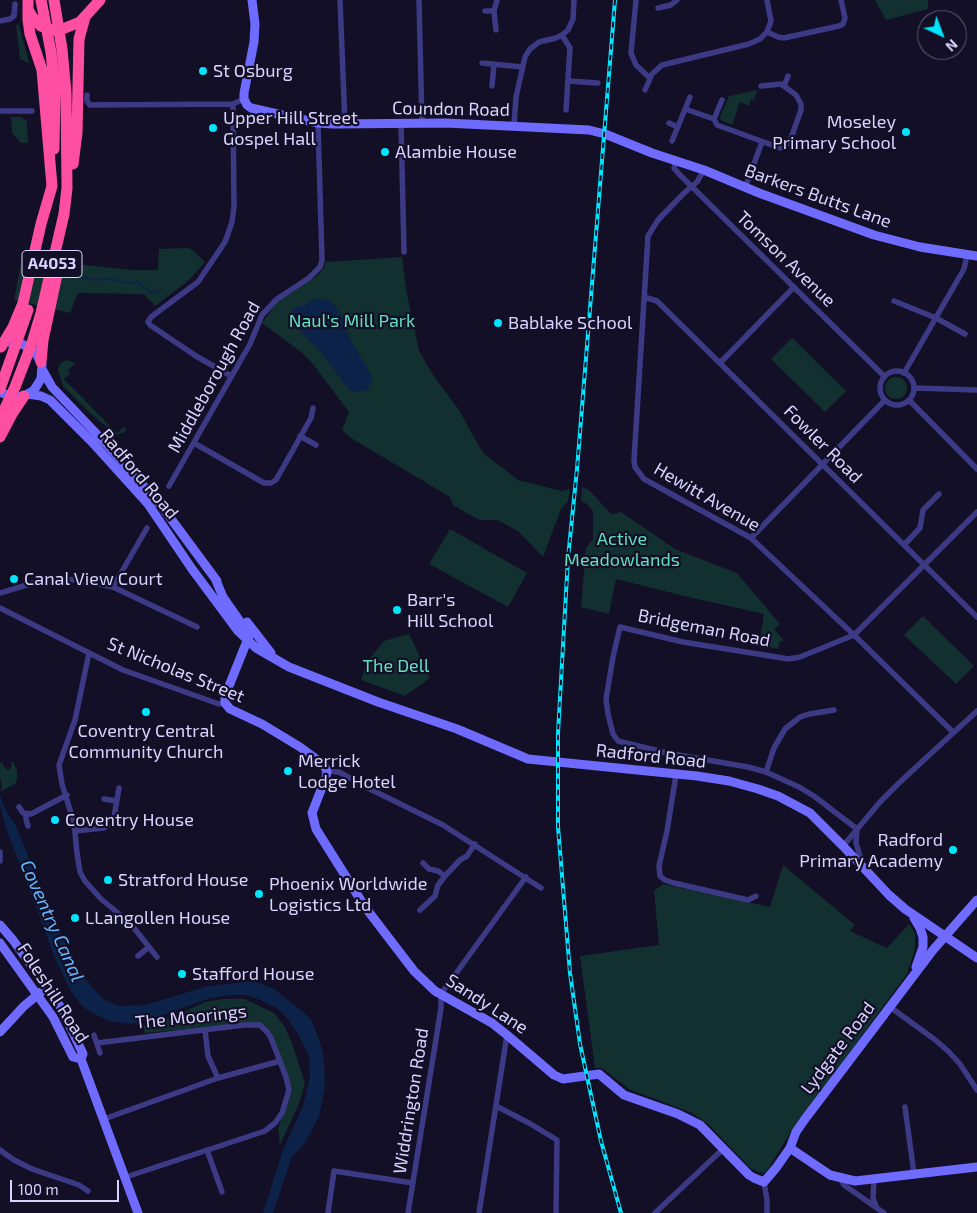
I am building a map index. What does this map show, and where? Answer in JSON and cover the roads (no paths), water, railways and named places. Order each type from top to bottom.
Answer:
[{"type":"highway","name":"A4053","points":[[0,390],[38,279],[61,133],[66,92],[54,0]]},
{"type":"highway","points":[[61,133],[81,30],[92,0]]},
{"type":"highway","points":[[28,3],[33,18],[41,26],[52,30],[76,25],[100,0]]},
{"type":"highway","points":[[28,3],[30,34],[61,133]]},
{"type":"highway","name":"A4053","points":[[0,419],[32,343],[64,214],[67,188],[75,156],[61,133],[51,52],[42,3]]},
{"type":"highway","points":[[0,348],[14,327],[20,309],[51,190]]},
{"type":"highway","points":[[42,365],[43,340],[64,240],[64,214]]},
{"type":"highway","points":[[0,438],[12,414],[26,395]]},
{"type":"street","points":[[86,96],[90,105],[234,104],[245,102],[254,42],[255,24],[252,0]]},
{"type":"street","points":[[340,0],[345,124]]},
{"type":"street","points":[[419,0],[422,123]]},
{"type":"street","points":[[496,0],[494,11],[496,30]]},
{"type":"street","points":[[514,126],[516,97],[525,57],[535,45],[562,35],[570,26],[573,19],[574,0]]},
{"type":"street","points":[[636,0],[631,53],[636,65],[650,78]]},
{"type":"street","points":[[658,8],[677,0]]},
{"type":"street","points":[[645,90],[656,69],[662,65],[749,44],[760,39],[767,32],[771,21],[767,0]]},
{"type":"street","points":[[767,32],[784,38],[839,26],[843,24],[845,18],[841,0]]},
{"type":"street","points":[[0,21],[14,16],[15,4]]},
{"type":"street","points":[[485,11],[494,11]]},
{"type":"street","points":[[562,35],[570,48],[566,110]]},
{"type":"street","points":[[482,63],[522,66]]},
{"type":"street","points":[[492,86],[494,64]]},
{"type":"street","points":[[784,86],[788,76]]},
{"type":"street","points":[[568,81],[598,83]]},
{"type":"street","points":[[684,109],[714,119],[717,125],[780,148],[783,147],[790,141],[802,104],[796,95],[784,86],[777,84],[761,86]]},
{"type":"street","points":[[672,141],[690,97]]},
{"type":"street","points":[[714,119],[722,100]]},
{"type":"street","name":"Coundon Road","points":[[245,102],[256,110],[318,123],[422,123],[589,130],[616,138],[652,153]]},
{"type":"street","points":[[231,376],[196,356],[150,325],[148,320],[198,282],[225,242],[232,222],[234,207],[234,104]]},
{"type":"street","points":[[0,111],[32,111]]},
{"type":"street","name":"Middleborough Road","points":[[169,486],[267,308],[277,298],[309,278],[320,267],[322,260],[318,123]]},
{"type":"street","points":[[401,123],[404,252]]},
{"type":"street","points":[[669,123],[678,127]]},
{"type":"street","points":[[745,188],[762,142]]},
{"type":"street","name":"Barkers Butts Lane","points":[[652,153],[704,170],[745,188],[874,235],[920,247],[974,257]]},
{"type":"street","name":"Tomson Avenue","points":[[676,160],[674,168],[691,186],[884,376]]},
{"type":"street","name":"Hewitt Avenue","points":[[704,170],[701,177],[658,220],[648,236],[635,467],[644,479],[751,538],[954,732]]},
{"type":"street","points":[[904,373],[964,269],[974,257]]},
{"type":"street","points":[[720,362],[794,287]]},
{"type":"street","name":"Fowler Road","points":[[644,297],[657,301],[977,618]]},
{"type":"street","points":[[894,301],[936,318],[965,334]]},
{"type":"street","name":"Radford Road","points":[[0,348],[10,344],[22,344],[34,351],[52,387],[110,448],[163,508],[255,633],[278,660]]},
{"type":"street","points":[[26,395],[37,386],[41,378],[42,365]]},
{"type":"street","points":[[893,372],[904,373],[911,380],[914,388],[909,400],[898,405],[884,400],[880,388],[884,376],[893,372]]},
{"type":"street","points":[[914,388],[977,390]]},
{"type":"street","name":"Radford Road","points":[[0,390],[12,397],[26,395],[44,397],[58,407],[148,504],[192,569],[247,640],[256,648],[289,668],[457,729],[528,760],[697,776],[729,781],[778,796],[810,813],[889,895],[905,909],[977,958]]},
{"type":"street","points":[[751,538],[884,400]]},
{"type":"street","points":[[909,400],[977,469]]},
{"type":"street","points":[[194,442],[264,483],[269,484],[276,480],[311,418],[314,408]]},
{"type":"street","points":[[300,436],[316,445]]},
{"type":"street","points":[[904,545],[920,528],[924,510],[939,494]]},
{"type":"street","points":[[854,635],[977,512]]},
{"type":"street","points":[[113,587],[147,528]]},
{"type":"street","name":"Radford Road","points":[[215,578],[223,597],[246,630],[247,640]]},
{"type":"street","points":[[0,593],[40,581],[57,579],[78,580],[113,587],[197,627]]},
{"type":"street","name":"St Nicholas Street","points":[[0,608],[132,674],[219,704],[225,704],[230,709],[262,724],[300,747],[323,764],[327,771],[339,772],[443,825],[476,844],[541,888]]},
{"type":"street","name":"Bridgeman Road","points":[[854,635],[804,656],[789,658],[683,642],[620,627],[606,700],[613,734],[618,742],[766,772],[814,796],[857,829]]},
{"type":"street","points":[[225,704],[225,696],[247,640]]},
{"type":"street","points":[[88,653],[76,720],[60,760],[60,774],[75,831],[78,864],[80,872],[86,881],[107,905],[130,922],[157,957]]},
{"type":"street","points":[[766,772],[774,748],[785,729],[800,717],[834,710]]},
{"type":"street","points":[[843,846],[900,782],[977,711]]},
{"type":"street","name":"Sandy Lane","points":[[327,771],[312,813],[316,828],[366,908],[414,971],[435,991],[492,1023],[554,1075],[563,1078],[574,1078],[599,1074],[624,1095],[678,1114],[700,1125],[749,1175],[764,1182]]},
{"type":"street","points":[[676,775],[660,866],[660,876],[674,883],[748,900],[756,896]]},
{"type":"street","points":[[75,831],[106,827],[113,820],[119,788]]},
{"type":"street","points":[[26,814],[31,814],[66,796]]},
{"type":"street","points":[[104,799],[117,801]]},
{"type":"street","points":[[19,807],[26,814],[28,826]]},
{"type":"street","points":[[857,829],[856,843],[863,868]]},
{"type":"street","points":[[420,910],[435,896],[438,885],[445,876],[460,860],[467,856],[476,844]]},
{"type":"street","points":[[0,852],[0,861]]},
{"type":"street","points":[[423,863],[428,869],[445,876]]},
{"type":"street","points":[[441,994],[526,877]]},
{"type":"street","name":"Lydgate Road","points":[[764,1182],[790,1148],[796,1132],[805,1119],[912,977],[977,900]]},
{"type":"street","points":[[905,909],[916,921],[923,937],[923,947],[912,977]]},
{"type":"street","name":"Foleshill Road","points":[[0,925],[13,940],[62,1009],[83,1054],[80,1059]]},
{"type":"street","name":"Foleshill Road","points":[[0,943],[58,1026],[73,1057],[80,1059]]},
{"type":"street","points":[[138,956],[149,947]]},
{"type":"street","points":[[0,1032],[24,1006],[47,988]]},
{"type":"street","name":"Widdrington Road","points":[[408,1213],[441,1008],[441,994]]},
{"type":"street","points":[[890,1007],[948,1051],[976,1086]]},
{"type":"street","name":"The Moorings","points":[[97,1043],[244,1025],[260,1025],[268,1033],[280,1061],[289,1090],[282,1113],[275,1123],[265,1131],[126,1177]]},
{"type":"street","points":[[205,1030],[208,1056],[218,1078]]},
{"type":"street","points":[[94,1035],[100,1053]]},
{"type":"street","points":[[479,1213],[507,1035]]},
{"type":"street","name":"Foleshill Road","points":[[80,1059],[104,1118],[138,1213]]},
{"type":"street","points":[[104,1118],[218,1078],[280,1061]]},
{"type":"street","points":[[496,1106],[557,1140],[556,1213]]},
{"type":"street","points":[[905,1107],[914,1174]]},
{"type":"street","points":[[656,1213],[724,1148]]},
{"type":"street","points":[[790,1148],[830,1175],[855,1181],[977,1167]]},
{"type":"street","points":[[0,1150],[32,1170],[79,1185],[88,1191]]},
{"type":"street","points":[[207,1150],[222,1192]]},
{"type":"street","points":[[328,1213],[334,1171],[413,1183]]},
{"type":"street","points":[[840,1178],[844,1185],[884,1213]]},
{"type":"street","points":[[874,1179],[873,1198],[874,1204],[879,1209]]},
{"type":"street","points":[[764,1182],[767,1213]]},
{"type":"water","points":[[314,299],[328,300],[343,318],[350,339],[372,376],[372,381],[367,390],[352,391],[346,386],[321,352],[294,326],[290,315],[292,311],[296,306],[304,306]]},
{"type":"water","name":"Coventry Canal","points":[[0,795],[5,809],[16,826],[46,900],[75,963],[103,999],[119,1006],[145,1005],[208,986],[254,981],[274,989],[312,1021],[321,1045],[324,1062],[325,1083],[323,1098],[319,1116],[313,1128],[302,1147],[292,1157],[273,1213],[263,1213],[283,1150],[303,1106],[310,1077],[309,1056],[296,1031],[278,1009],[247,995],[210,998],[155,1018],[132,1024],[109,1021],[87,1010],[80,1004],[69,988],[55,958],[6,828],[0,805]]},
{"type":"waterway","points":[[78,277],[97,280],[104,278],[129,283],[137,282],[151,293],[161,290]]},
{"type":"railway","points":[[615,0],[568,558],[558,733],[558,827],[570,973],[580,1044],[601,1141],[621,1213]]},
{"type":"place","name":"St Osburg","points":[[203,71]]},
{"type":"place","name":"Upper Hill Street Gospel Hall","points":[[213,128]]},
{"type":"place","name":"Moseley Primary School","points":[[906,132]]},
{"type":"place","name":"Alambie House","points":[[385,152]]},
{"type":"place","name":"Bablake School","points":[[498,323]]},
{"type":"place","name":"Canal View Court","points":[[14,579]]},
{"type":"place","name":"Barr's Hill School","points":[[397,610]]},
{"type":"place","name":"Coventry Central Community Church","points":[[146,712]]},
{"type":"place","name":"Merrick Lodge Hotel","points":[[288,771]]},
{"type":"place","name":"Coventry House","points":[[55,820]]},
{"type":"place","name":"Radford Primary Academy","points":[[953,850]]},
{"type":"place","name":"Stratford House","points":[[108,880]]},
{"type":"place","name":"Phoenix Worldwide Logistics Ltd","points":[[259,894]]},
{"type":"place","name":"LLangollen House","points":[[75,918]]},
{"type":"place","name":"Stafford House","points":[[182,974]]},
{"type":"park label","name":"Naul's Mill Park","points":[[352,321]]},
{"type":"park label","name":"Active Meadowlands","points":[[622,549]]},
{"type":"park label","name":"The Dell","points":[[396,666]]}]
